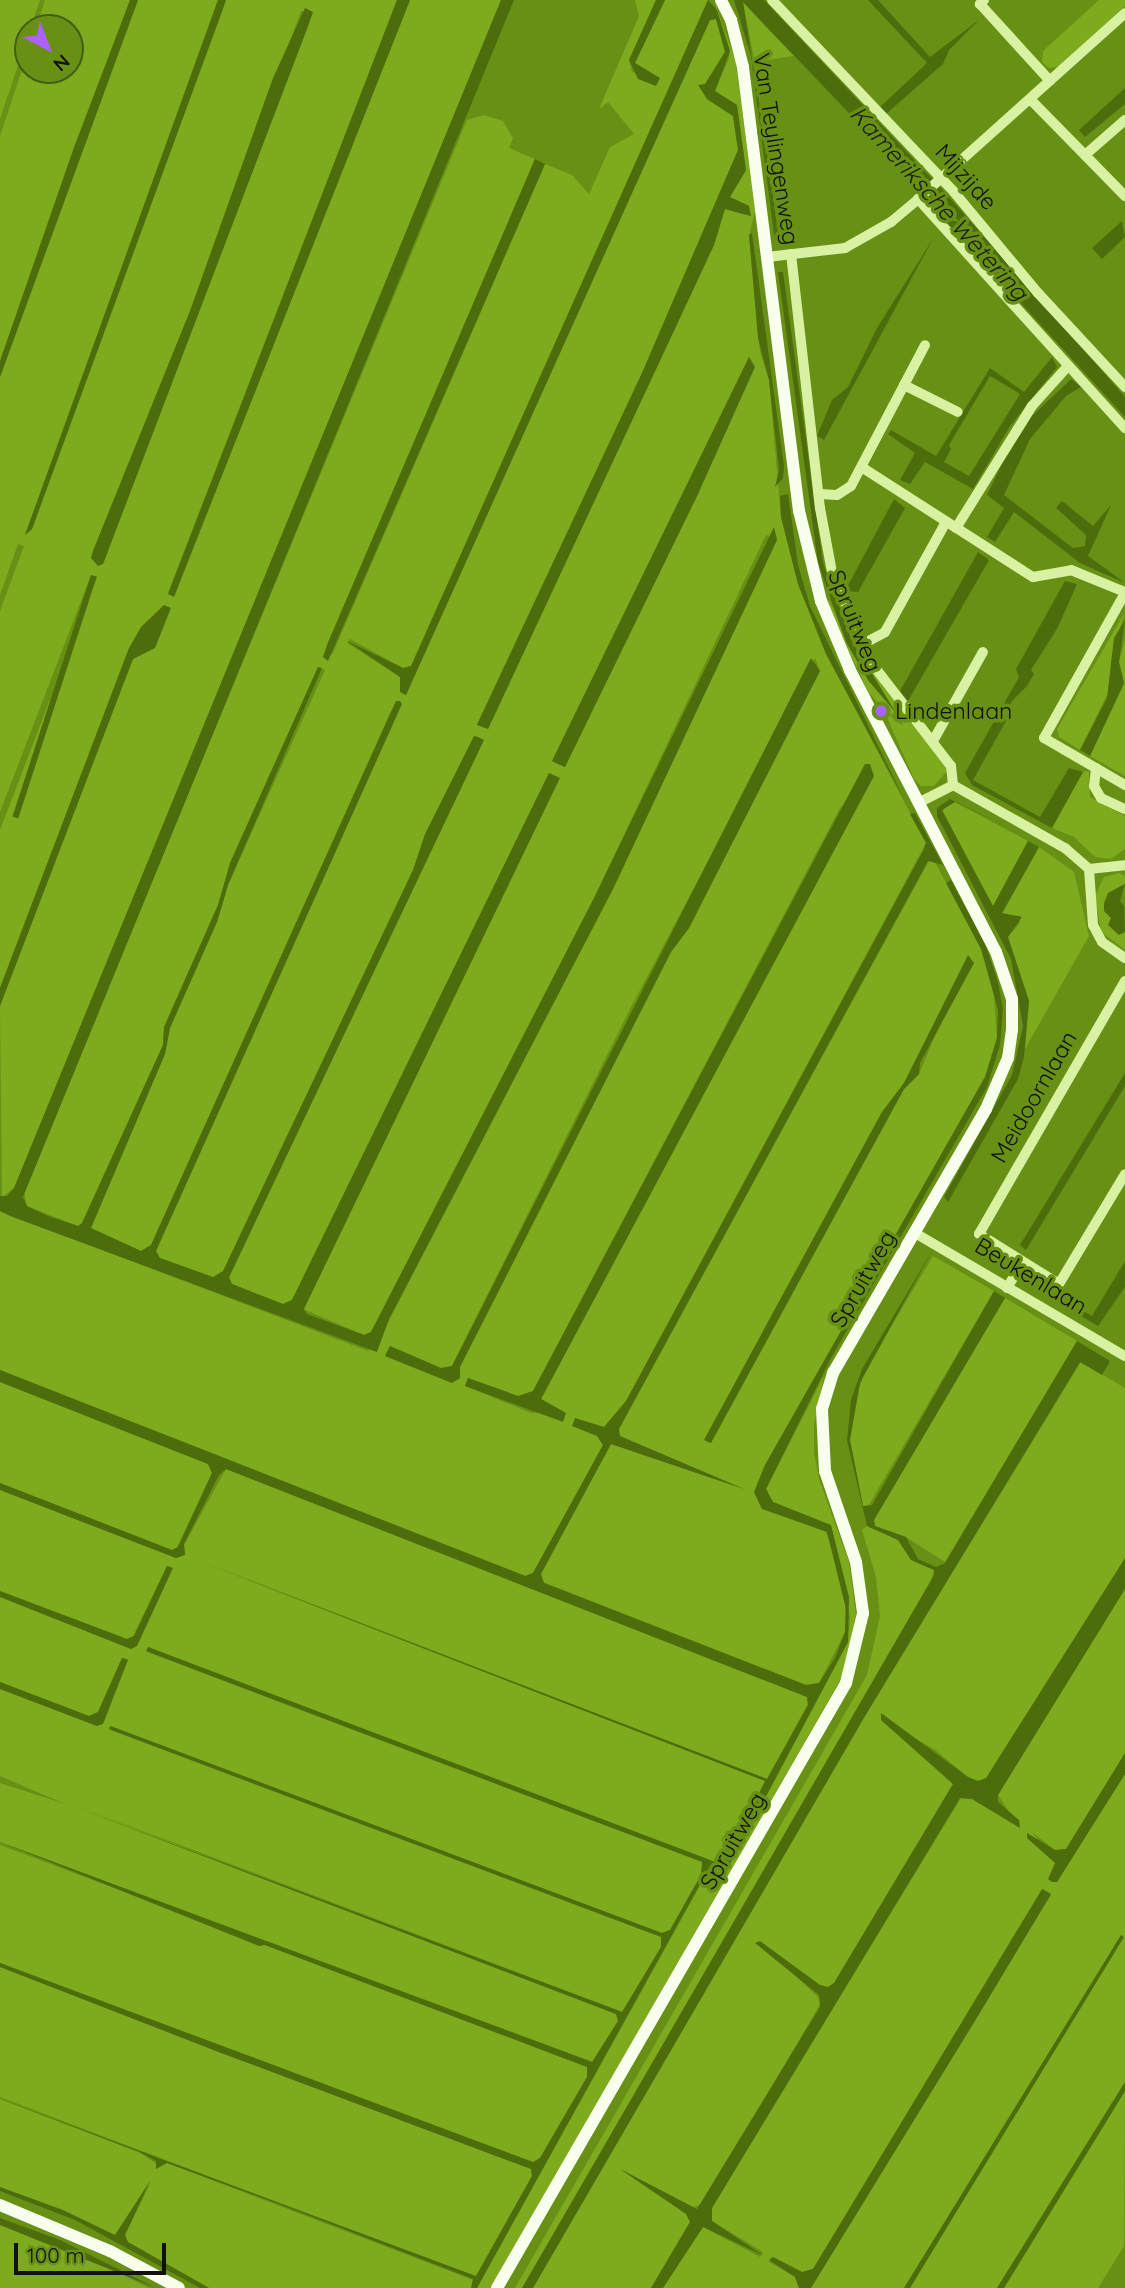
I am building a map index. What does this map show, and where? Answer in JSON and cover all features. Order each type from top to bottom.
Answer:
[{"type":"main road","name":"Van Teylingenweg","points":[[721,0],[731,20],[743,67],[767,257]]},
{"type":"main road","name":"Spruitweg","points":[[497,2288],[846,1683],[863,1613],[856,1562],[825,1471],[822,1409],[833,1373],[986,1109],[1009,1049],[1012,999],[991,941],[850,670],[821,601],[799,511],[767,257]]},
{"type":"main road","points":[[0,2205],[110,2251],[179,2288]]},
{"type":"street","name":"Mijzijde","points":[[772,0],[1125,387]]},
{"type":"street","points":[[980,1],[1050,81]]},
{"type":"street","name":"Van Teylingenweg","points":[[767,257],[845,247],[891,222],[1125,13]]},
{"type":"street","points":[[1030,100],[1125,196]]},
{"type":"street","points":[[1085,155],[1125,120]]},
{"type":"street","points":[[921,197],[1067,367],[1125,428]]},
{"type":"street","points":[[791,254],[832,572],[861,645],[912,720],[933,741],[951,766],[953,785]]},
{"type":"street","points":[[820,494],[844,491],[863,468],[925,345]]},
{"type":"street","points":[[861,645],[885,632],[951,525],[1032,406],[1067,367]]},
{"type":"street","points":[[904,385],[958,412]]},
{"type":"street","points":[[863,468],[1033,577],[1071,570],[1125,593],[1044,737],[1125,785]]},
{"type":"street","points":[[933,741],[983,652]]},
{"type":"street","points":[[1096,768],[1094,786],[1101,798],[1125,809]]},
{"type":"street","points":[[920,802],[953,785]]},
{"type":"street","points":[[953,785],[1065,848],[1089,869],[1093,925],[1102,942],[1125,958]]},
{"type":"street","points":[[1089,869],[1125,865]]},
{"type":"street","name":"Meidoornlaan","points":[[1022,1263],[979,1234],[1125,981]]},
{"type":"street","points":[[1007,1287],[1022,1263],[1059,1284],[1125,1174]]},
{"type":"street","name":"Beukenlaan","points":[[915,1233],[1125,1356]]},
{"type":"shaded area","points":[[0,0],[40,0],[35,14],[14,14],[14,77],[0,119]]},
{"type":"shaded area","points":[[45,0],[130,0],[0,361],[0,136],[17,84],[84,84],[84,14],[40,14]]},
{"type":"shaded area","points":[[138,0],[218,0],[25,535],[32,529],[226,0],[397,0],[168,593],[174,596],[410,0],[501,0],[14,1188],[2,1197],[0,1006],[133,659],[155,647],[129,648],[0,988],[0,830],[97,577],[91,575],[0,812],[0,611],[24,546],[18,544],[0,595],[0,377]],"holes":[[[301,11],[313,12],[103,564],[98,565],[91,558],[93,551],[190,311]]]},
{"type":"shaded area","points":[[635,0],[656,0],[629,60],[632,72],[659,78],[635,63],[665,0],[708,0],[411,666],[403,668],[350,639],[347,643],[400,677],[400,692],[406,695],[710,20],[716,19],[725,52],[705,84],[707,99],[733,116],[738,150],[642,373],[477,724],[488,729],[714,245],[725,209],[745,215],[749,206],[730,197],[746,170],[737,105],[715,91],[730,56],[714,0],[736,63],[755,212],[749,236],[760,352],[769,380],[781,517],[798,584],[826,654],[926,843],[626,1401],[604,1427],[575,1419],[573,1426],[597,1436],[603,1445],[533,1573],[526,1576],[0,1370],[0,1211],[368,1351],[380,1338],[613,889],[777,537],[766,535],[594,898],[371,1332],[364,1335],[303,1309],[559,778],[549,773],[292,1300],[283,1304],[232,1284],[229,1278],[483,740],[426,834],[413,870],[223,1272],[213,1278],[160,1258],[156,1251],[340,842],[395,702],[151,1245],[141,1251],[91,1228],[165,1054],[170,1028],[217,922],[228,885],[325,670],[318,667],[230,863],[218,905],[164,1027],[163,1045],[82,1223],[78,1226],[27,1206],[24,1191],[467,120],[484,115],[503,121],[513,138],[509,148],[535,159],[327,645],[332,655],[545,164],[572,175],[589,194],[610,147],[634,134],[608,102],[599,109],[639,16]],"holes":[[[749,358],[698,494],[565,767],[558,764],[552,761]],[[815,658],[820,671],[689,928],[671,952],[460,1367],[460,1378],[452,1383],[385,1356],[390,1346],[441,1368],[452,1366],[628,1013]],[[874,773],[541,1399],[566,1413],[531,1413],[465,1386],[468,1378],[518,1396],[533,1391],[840,808]]]},
{"type":"shaded area","points":[[1099,0],[1125,0],[1125,6],[1059,67],[1049,68],[1042,62],[1043,51]]},
{"type":"shaded area","points":[[743,2],[794,56],[767,60],[756,69]]},
{"type":"shaded area","points":[[837,596],[883,687],[943,759],[947,771],[934,786],[921,786],[914,779],[883,708],[868,692],[826,601],[829,600],[868,680],[896,713],[852,641]]},
{"type":"shaded area","points":[[1125,612],[1112,654],[1110,689],[1080,750],[1059,737],[1057,729]]},
{"type":"shaded area","points":[[1125,639],[1125,776],[1090,756],[1124,684],[1119,662]]},
{"type":"shaded area","points":[[1089,771],[1090,797],[1125,816],[1125,849],[1111,859],[1095,857],[1074,837],[1052,828],[1083,772]]},
{"type":"shaded area","points":[[955,802],[1028,841],[993,906],[942,814],[946,804]]},
{"type":"shaded area","points":[[1039,847],[1074,872],[1089,936],[1025,1049],[1029,1001],[1008,937],[1020,923],[1020,916],[1002,914]]},
{"type":"shaded area","points":[[934,860],[981,949],[993,984],[997,1038],[985,1077],[765,1465],[754,1492],[762,1509],[824,1528],[837,1559],[845,1597],[845,1632],[819,1683],[806,1685],[543,1582],[541,1574],[611,1444],[744,1489],[619,1436],[619,1429],[929,861]],"holes":[[[969,955],[919,1074],[904,1089],[710,1443],[704,1440],[882,1112],[904,1083]]]},
{"type":"shaded area","points":[[1119,873],[1125,876],[1125,884],[1115,889],[1109,915],[1125,932],[1125,950],[1101,932],[1095,896],[1104,877]]},
{"type":"shaded area","points":[[933,1256],[994,1291],[867,1508],[863,1506],[850,1440],[855,1400],[865,1371]]},
{"type":"shaded area","points":[[1005,1298],[1077,1341],[945,1562],[906,1537],[875,1526],[874,1520]]},
{"type":"shaded area","points":[[1081,1362],[1125,1388],[1125,1558],[1085,1626],[987,1778],[978,1781],[968,1777],[934,1749],[881,1720],[953,1784],[834,1983],[828,1987],[820,1985],[760,1942],[822,2001],[703,2204],[689,2208],[620,2169],[687,2214],[690,2222],[651,2288],[533,2288],[865,1716]]},
{"type":"shaded area","points":[[824,1376],[814,1425],[814,1453],[819,1479],[849,1562],[856,1614],[843,1675],[491,2288],[477,2288],[711,1866],[729,1866],[848,1642],[850,1617],[831,1526],[773,1502],[766,1489]]},
{"type":"shaded area","points":[[0,1382],[208,1464],[212,1473],[177,1547],[172,1550],[0,1483]]},
{"type":"shaded area","points":[[226,1469],[807,1697],[808,1704],[767,1779],[196,1559],[765,1781],[740,1833],[718,1863],[148,1647],[147,1652],[703,1862],[701,1875],[670,1930],[662,1933],[111,1726],[110,1730],[661,1937],[661,1947],[623,2012],[74,1805],[616,2014],[618,2021],[593,2062],[0,1842],[0,1783],[65,1804],[0,1776],[0,1689],[97,1726],[128,1659],[122,1658],[98,1712],[89,1716],[0,1682],[0,1597],[131,1649],[137,1645],[167,1566],[133,1636],[127,1639],[0,1591],[0,1490],[176,1558],[185,1555],[184,1545]]},
{"type":"shaded area","points":[[867,1526],[898,1540],[911,1560],[934,1570],[930,1585],[530,2275],[522,2288],[515,2288],[867,1675],[880,1616],[876,1577],[862,1530]]},
{"type":"shaded area","points":[[1125,1589],[1125,1753],[1066,1849],[1055,1850],[1032,1832],[1055,1863],[1057,1882],[1125,1774],[1125,2082],[997,2288],[910,2288],[1123,1935],[904,2288],[811,2288],[1051,1895],[1043,1889],[813,2269],[802,2272],[773,2257],[769,2262],[795,2277],[799,2288],[663,2288],[703,2227],[760,2257],[763,2252],[712,2221],[712,2208],[961,1798],[972,1799],[1020,1828],[998,1795]]},
{"type":"shaded area","points":[[0,1845],[587,2067],[587,2077],[540,2158],[533,2162],[0,1963]]},
{"type":"shaded area","points":[[0,1967],[531,2169],[532,2176],[476,2276],[468,2275],[0,2097]]},
{"type":"shaded area","points":[[1125,2091],[1124,2246],[1098,2288],[1004,2288]]},
{"type":"shaded area","points":[[0,2099],[139,2152],[160,2166],[167,2163],[473,2280],[474,2284],[471,2288],[209,2288],[128,2242],[125,2235],[151,2182],[115,2235],[0,2187]]},
{"type":"shaded area","points":[[0,2225],[97,2262],[149,2288],[0,2288]]},
{"type":"water","points":[[130,0],[138,0],[0,377],[0,361],[73,150]]},
{"type":"water","points":[[218,0],[226,0],[32,529],[25,535]]},
{"type":"water","points":[[397,0],[410,0],[174,597],[168,594]]},
{"type":"water","points":[[501,0],[514,0],[23,1197],[27,1206],[48,1216],[78,1226],[82,1223],[163,1045],[164,1027],[218,905],[230,863],[318,667],[322,668],[228,885],[217,922],[170,1028],[165,1054],[91,1228],[141,1251],[151,1245],[396,701],[400,701],[402,704],[156,1251],[160,1258],[213,1277],[223,1271],[413,870],[425,834],[474,736],[478,737],[484,740],[229,1277],[232,1284],[283,1304],[292,1300],[549,773],[560,778],[304,1309],[307,1314],[364,1335],[371,1332],[594,898],[774,527],[777,540],[613,889],[389,1319],[377,1352],[10,1216],[0,1211],[0,1196],[7,1196],[14,1188]]},
{"type":"water","points":[[656,0],[665,0],[635,63],[660,78],[656,86],[638,79],[629,60]]},
{"type":"water","points":[[708,0],[717,10],[730,51],[715,91],[737,105],[746,170],[730,197],[749,206],[751,216],[725,209],[714,245],[488,729],[477,725],[642,373],[738,150],[733,116],[707,99],[698,85],[705,84],[725,52],[716,19],[710,20],[406,695],[400,692],[400,677],[347,641],[403,668],[411,666]]},
{"type":"water","name":"Kameriksche Wetering","points":[[734,0],[764,0],[950,198],[1125,397],[1125,417],[933,207],[932,200],[743,2],[770,172],[779,241],[775,242],[751,56]]},
{"type":"water","points":[[868,0],[878,0],[930,57],[979,20],[949,50],[943,64],[886,114],[879,108],[927,63]]},
{"type":"water","points":[[305,8],[313,12],[307,29],[103,564],[98,566],[91,558],[93,551],[190,311],[273,78]]},
{"type":"water","points":[[1125,88],[1125,104],[1085,137],[1079,130]]},
{"type":"water","points":[[535,159],[545,164],[328,661],[323,657],[327,645]]},
{"type":"water","points":[[1122,221],[1125,237],[1102,259],[1092,248]]},
{"type":"water","points":[[752,233],[784,466],[783,478],[775,487],[779,470],[769,380],[758,338],[749,235]]},
{"type":"water","points":[[934,237],[824,440],[817,436],[832,400],[848,387],[877,328]]},
{"type":"water","points":[[778,272],[783,272],[823,563],[852,641],[896,713],[868,680],[846,642],[818,563]]},
{"type":"water","points":[[749,357],[755,367],[698,494],[565,767],[558,764],[552,761]]},
{"type":"water","points":[[1052,357],[1057,367],[1010,426],[973,489],[925,462],[910,484],[900,480],[915,453],[888,434],[891,430],[936,456],[990,368],[1024,392]],"holes":[[[990,376],[1020,394],[969,476],[944,462],[951,449],[949,445]]]},
{"type":"water","points":[[1071,379],[1081,387],[1066,396],[1030,439],[1004,495],[1073,548],[1085,546],[1086,535],[1056,508],[1062,501],[1093,526],[1111,505],[1088,556],[1125,583],[1080,563],[1014,512],[995,542],[987,537],[1004,508],[987,495],[1001,466],[1032,416]]},
{"type":"water","points":[[788,494],[798,565],[810,606],[905,801],[826,654],[798,584],[781,517],[780,496]]},
{"type":"water","points":[[894,499],[905,508],[858,592],[845,591]]},
{"type":"water","points":[[978,552],[989,560],[908,701],[900,691]]},
{"type":"water","points":[[91,575],[97,577],[18,818],[13,817]]},
{"type":"water","points":[[1065,581],[1077,584],[1058,627],[1031,670],[1034,674],[1027,686],[1011,702],[1011,712],[973,780],[1040,817],[1069,768],[1083,772],[1052,828],[972,785],[965,773],[1019,677],[1016,669]]},
{"type":"water","points":[[164,605],[171,608],[155,648],[133,659],[0,1006],[0,988],[129,648],[141,627]]},
{"type":"water","points":[[1125,620],[1119,662],[1124,683],[1090,756],[1080,750],[1107,698],[1114,638]]},
{"type":"water","points":[[811,658],[820,671],[689,928],[671,952],[460,1367],[460,1378],[452,1383],[385,1356],[390,1346],[441,1368],[452,1366]]},
{"type":"water","points":[[865,764],[870,764],[874,776],[541,1399],[566,1413],[563,1422],[465,1386],[468,1378],[518,1396],[533,1391]]},
{"type":"water","points":[[950,799],[1015,831],[955,802],[942,810],[993,906],[1028,841],[1039,847],[1002,913],[1022,917],[1008,937],[1029,1001],[1024,1057],[1018,1079],[948,1202],[944,1197],[1012,1075],[1023,1026],[1011,959],[937,816],[937,808]]},
{"type":"water","points":[[915,813],[943,865],[928,861],[619,1429],[620,1436],[744,1489],[611,1444],[541,1574],[544,1583],[806,1685],[819,1683],[835,1658],[845,1632],[846,1609],[827,1532],[762,1509],[754,1492],[765,1465],[985,1077],[997,1038],[998,1010],[981,949],[946,883],[951,880],[986,946],[998,982],[1003,1009],[1000,1045],[987,1087],[832,1356],[766,1489],[773,1502],[831,1525],[849,1597],[848,1642],[729,1866],[710,1866],[477,2288],[471,2288],[473,2279],[276,2203],[167,2163],[156,2169],[156,2161],[139,2152],[0,2099],[476,2276],[532,2176],[531,2169],[221,2053],[0,1967],[0,1963],[533,2162],[540,2158],[587,2077],[587,2067],[265,1945],[259,1946],[0,1842],[592,2062],[618,2021],[616,2014],[72,1806],[622,2012],[661,1947],[661,1937],[109,1729],[110,1726],[662,1933],[670,1930],[701,1875],[702,1862],[146,1651],[148,1647],[718,1863],[740,1833],[765,1781],[196,1560],[767,1779],[808,1705],[807,1697],[226,1469],[219,1475],[184,1544],[185,1555],[176,1558],[0,1490],[0,1483],[172,1550],[178,1547],[212,1473],[208,1464],[0,1382],[0,1370],[525,1576],[533,1573],[603,1445],[597,1436],[572,1426],[575,1418],[604,1427],[626,1401],[924,849],[926,843],[910,814]]},
{"type":"water","points":[[1125,884],[1120,901],[1124,906],[1125,932],[1119,935],[1108,925],[1111,918],[1104,911],[1104,903],[1108,893]]},
{"type":"water","points":[[968,955],[974,963],[920,1063],[919,1074],[904,1089],[711,1443],[704,1440],[882,1112],[904,1083]]},
{"type":"water","points":[[1125,1073],[1125,1086],[1026,1250],[1020,1245]]},
{"type":"water","points":[[932,1251],[860,1383],[850,1440],[863,1506],[872,1505],[994,1291],[1005,1298],[874,1520],[875,1526],[906,1537],[918,1559],[936,1567],[945,1563],[1077,1341],[1110,1361],[1102,1375],[1080,1362],[865,1716],[533,2288],[522,2288],[934,1575],[934,1570],[911,1560],[898,1540],[867,1526],[847,1440],[851,1400],[862,1369]]},
{"type":"water","points":[[1125,1261],[1125,1287],[1098,1326],[1027,1284],[1031,1280],[1092,1316]]},
{"type":"water","points":[[1125,1558],[1125,1589],[998,1795],[998,1802],[1019,1820],[1020,1828],[972,1799],[960,1798],[712,2208],[712,2221],[764,2256],[703,2227],[663,2288],[651,2288],[690,2222],[686,2214],[620,2169],[697,2209],[820,2007],[819,1995],[755,1943],[760,1941],[820,1985],[828,1987],[834,1983],[953,1784],[881,1720],[881,1713],[968,1777],[978,1781],[986,1778]]},
{"type":"water","points":[[167,1566],[173,1568],[137,1646],[131,1649],[0,1597],[0,1591],[127,1639],[134,1636]]},
{"type":"water","points":[[122,1658],[128,1660],[103,1724],[97,1726],[0,1689],[0,1682],[89,1716],[98,1712]]},
{"type":"water","points":[[1125,1753],[1125,1774],[1057,1882],[1052,1882],[1048,1879],[1055,1863],[1027,1838],[1027,1833],[1055,1850],[1066,1849]]},
{"type":"water","points":[[1042,1889],[1051,1894],[978,2016],[811,2288],[799,2288],[795,2277],[769,2260],[773,2257],[802,2272],[813,2269]]},
{"type":"water","points":[[1121,1935],[1124,1937],[910,2288],[904,2288]]},
{"type":"water","points":[[1125,2082],[1125,2091],[1004,2288],[997,2288]]},
{"type":"water","points":[[150,2181],[125,2235],[128,2242],[209,2288],[200,2288],[75,2220],[0,2191],[0,2187],[63,2210],[115,2235]]},
{"type":"water","points":[[0,2218],[60,2240],[156,2288],[0,2225]]},
{"type":"place","name":"Lindenlaan","points":[[881,711]]}]
